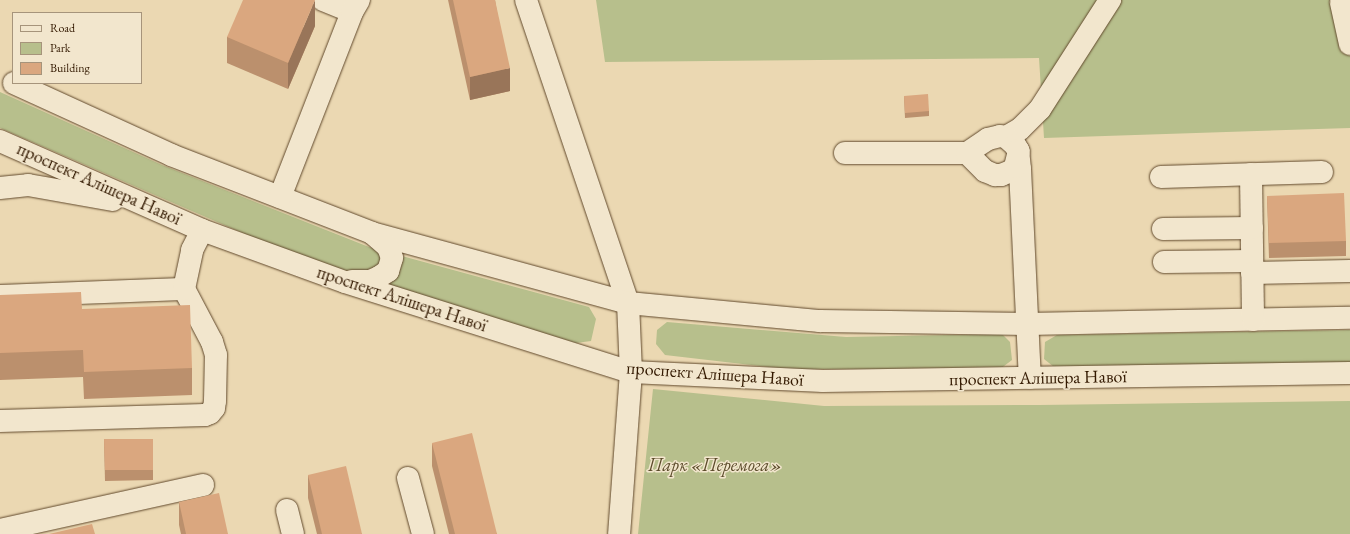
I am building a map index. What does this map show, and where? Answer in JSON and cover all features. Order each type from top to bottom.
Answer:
[{"type":"street","points":[[280,197],[356,6],[323,0]]},
{"type":"street","points":[[526,0],[628,304],[631,372],[619,534]]},
{"type":"street","points":[[845,153],[977,154],[994,136],[1013,133],[1042,107],[1110,0]]},
{"type":"street","points":[[1341,2],[1350,44]]},
{"type":"street","points":[[0,77],[12,83]]},
{"type":"street","points":[[15,84],[171,155],[372,233],[628,304],[820,321],[1028,324],[1350,318]]},
{"type":"street","points":[[1013,133],[1028,324],[1030,378]]},
{"type":"street","name":"проспект Алішера Навої","points":[[0,141],[202,230],[345,282],[631,372],[823,382],[1350,372]]},
{"type":"street","points":[[977,154],[985,171],[995,175],[1017,170]]},
{"type":"street","points":[[1161,177],[1322,172]]},
{"type":"street","points":[[1251,174],[1253,320]]},
{"type":"street","points":[[0,188],[28,185],[148,206]]},
{"type":"street","points":[[1163,229],[1252,228]]},
{"type":"street","points":[[0,422],[205,415],[210,413],[214,408],[215,401],[216,355],[210,338],[184,289],[192,250],[202,230]]},
{"type":"street","points":[[345,282],[370,281],[379,277],[388,270],[392,258],[388,247],[372,233]]},
{"type":"street","points":[[1164,262],[1350,271]]},
{"type":"street","points":[[0,296],[184,289]]},
{"type":"street","points":[[408,478],[423,534]]},
{"type":"street","points":[[0,530],[203,485]]},
{"type":"street","points":[[287,510],[293,534]]},
{"type":"green space","points":[[596,0],[1350,0],[1350,128],[1044,138],[1039,58],[605,62]]},
{"type":"green space","points":[[0,92],[162,165],[369,247],[589,307],[596,319],[591,341],[576,343],[321,267],[0,128]]},
{"type":"green space","points":[[667,322],[846,337],[1002,334],[1010,342],[1012,360],[1000,369],[785,369],[665,355],[656,344],[657,330]]},
{"type":"green space","points":[[1350,330],[1350,364],[1054,367],[1044,359],[1045,342],[1057,335]]},
{"type":"green space","name":"Парк «Перемога»","points":[[653,389],[824,406],[1350,401],[1350,534],[638,534]]},
{"type":"building","points":[[243,0],[315,0],[288,63],[227,37]]},
{"type":"building","points":[[453,0],[495,0],[510,68],[470,77]]},
{"type":"building","points":[[928,94],[929,111],[905,113],[904,96]]},
{"type":"building","points":[[1344,193],[1346,241],[1269,243],[1267,196]]},
{"type":"building","points":[[81,292],[82,309],[190,305],[192,368],[84,372],[83,350],[0,353],[0,295]]},
{"type":"building","points":[[472,433],[497,534],[455,534],[432,443]]},
{"type":"building","points":[[104,439],[153,439],[153,470],[105,470]]},
{"type":"building","points":[[346,466],[362,534],[322,534],[308,475]]},
{"type":"building","points":[[219,493],[228,534],[186,534],[179,502]]},
{"type":"building","points":[[92,524],[95,534],[49,534]]}]
